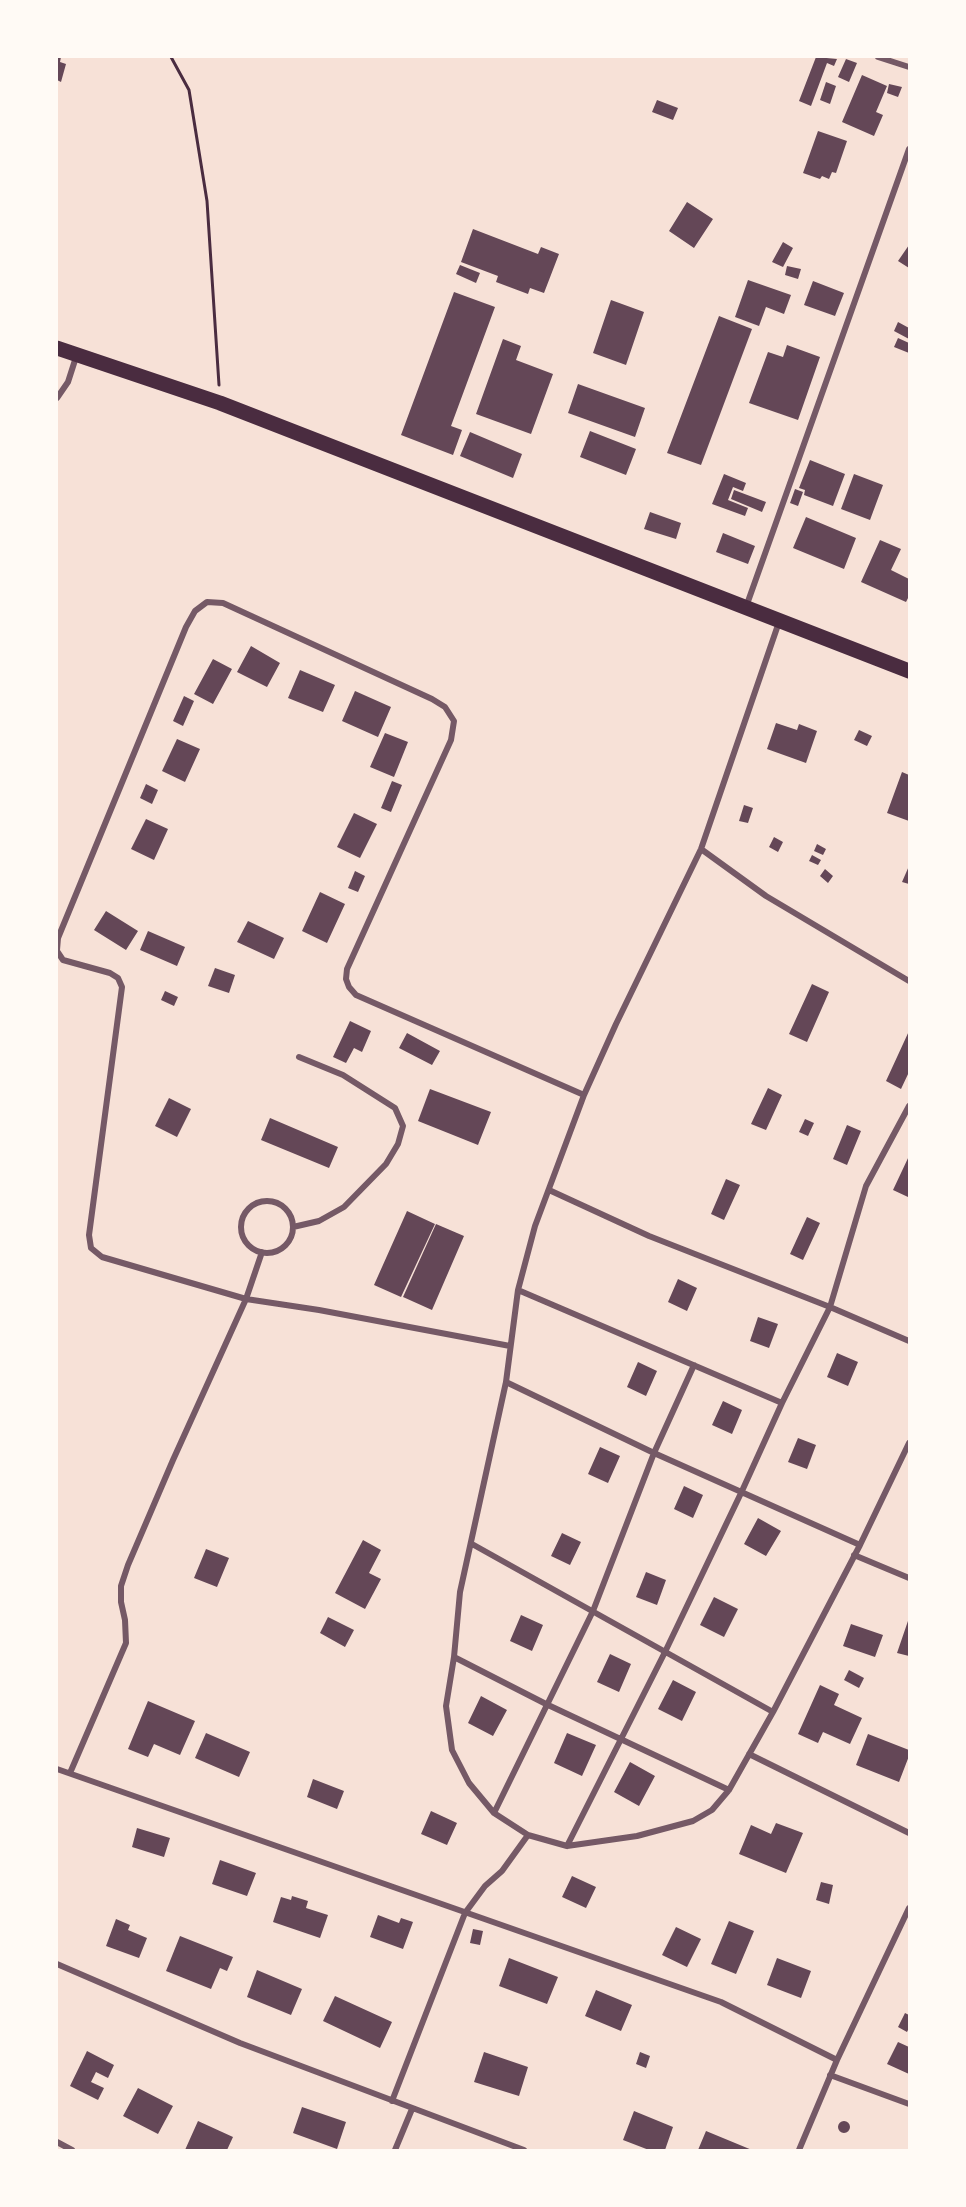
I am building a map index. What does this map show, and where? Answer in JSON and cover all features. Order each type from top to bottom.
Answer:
[{"type":"main road","points":[[57,348],[220,403],[909,671]]},
{"type":"street","points":[[878,57],[909,67]]},
{"type":"street","points":[[746,607],[906,166],[909,149]]},
{"type":"street","points":[[57,398],[68,382],[78,354]]},
{"type":"street","points":[[510,1346],[319,1310],[246,1299],[102,1257],[92,1248],[89,1235],[122,987],[118,978],[110,973],[63,960],[57,951],[58,938],[186,627],[195,611],[207,602],[223,603],[446,707],[454,721],[451,740],[347,969],[346,979],[356,995],[584,1095]]},
{"type":"street","points":[[779,621],[701,849],[584,1095],[535,1226],[518,1290],[506,1382],[460,1592],[447,1706],[452,1750],[470,1783],[494,1813],[528,1835],[567,1846],[638,1836],[693,1821],[712,1810],[729,1790],[773,1712],[860,1545],[909,1443]]},
{"type":"street","points":[[701,849],[766,896],[909,981]]},
{"type":"street","points":[[293,1227],[319,1221],[344,1207],[386,1164],[398,1143],[403,1126],[395,1108],[343,1075],[299,1057]]},
{"type":"street","points":[[567,1846],[622,1739],[830,1307],[866,1186],[909,1106]]},
{"type":"street","points":[[549,1190],[649,1236],[830,1307],[909,1341]]},
{"type":"street","points":[[265,1200],[276,1202],[285,1208],[291,1216],[293,1227],[291,1238],[284,1247],[273,1252],[262,1252],[252,1248],[245,1240],[241,1230],[242,1219],[247,1210],[255,1203],[265,1200]]},
{"type":"street","points":[[70,1773],[126,1643],[121,1586],[128,1565],[246,1299],[262,1252]]},
{"type":"street","points":[[518,1290],[782,1403]]},
{"type":"street","points":[[494,1813],[593,1611],[654,1452],[694,1365]]},
{"type":"street","points":[[506,1382],[860,1545]]},
{"type":"street","points":[[472,1544],[773,1712]]},
{"type":"street","points":[[854,1555],[909,1578]]},
{"type":"street","points":[[454,1657],[546,1704],[729,1790]]},
{"type":"street","points":[[749,1754],[909,1833]]},
{"type":"street","points":[[57,1769],[721,2002],[837,2060]]},
{"type":"street","points":[[392,2101],[465,1913],[485,1886],[502,1871],[528,1835]]},
{"type":"street","points":[[799,2150],[830,2075],[909,1908]]},
{"type":"street","points":[[57,1964],[240,2043],[524,2150]]},
{"type":"street","points":[[830,2075],[909,2104]]},
{"type":"street","points":[[395,2150],[412,2109]]},
{"type":"street","points":[[57,2142],[72,2150]]},
{"type":"path","points":[[171,57],[189,90],[207,201],[220,403]]},
{"type":"building","points":[[57,57],[61,57],[60,62],[66,64],[61,82],[57,80]]},
{"type":"building","points":[[816,57],[837,59],[834,66],[827,63],[811,106],[799,101]]},
{"type":"building","points":[[846,59],[857,63],[849,82],[838,77]]},
{"type":"building","points":[[862,75],[887,86],[876,112],[883,115],[874,136],[842,122]]},
{"type":"building","points":[[826,82],[836,86],[830,104],[820,100]]},
{"type":"building","points":[[889,84],[902,87],[898,97],[887,93]]},
{"type":"building","points":[[657,100],[678,108],[673,120],[652,112]]},
{"type":"building","points":[[818,131],[847,141],[836,173],[832,172],[829,179],[822,176],[820,179],[803,173]]},
{"type":"building","points":[[687,202],[713,219],[694,248],[669,231]]},
{"type":"building","points":[[473,229],[538,254],[541,247],[559,254],[544,293],[530,288],[528,294],[496,282],[498,276],[461,262]]},
{"type":"building","points":[[783,242],[793,248],[783,267],[772,262]]},
{"type":"building","points":[[909,245],[909,268],[898,261]]},
{"type":"building","points":[[460,265],[480,273],[476,283],[456,274]]},
{"type":"building","points":[[787,266],[801,269],[798,279],[785,275]]},
{"type":"building","points":[[748,280],[791,295],[784,314],[766,307],[759,326],[735,317]]},
{"type":"building","points":[[813,281],[844,293],[835,316],[804,305]]},
{"type":"building","points":[[454,292],[495,307],[451,426],[462,430],[453,455],[401,435]]},
{"type":"building","points":[[611,300],[644,312],[626,365],[593,353]]},
{"type":"building","points":[[719,316],[752,329],[701,465],[667,453]]},
{"type":"building","points":[[898,322],[909,328],[909,339],[894,331]]},
{"type":"building","points":[[898,338],[909,343],[909,353],[894,347]]},
{"type":"building","points":[[503,339],[521,346],[516,360],[553,374],[531,434],[476,414]]},
{"type":"building","points":[[787,345],[820,357],[798,420],[749,403],[768,352],[783,357]]},
{"type":"building","points":[[578,384],[645,408],[635,437],[568,413]]},
{"type":"building","points":[[590,431],[636,449],[626,475],[580,457]]},
{"type":"building","points":[[470,432],[522,454],[513,478],[460,456]]},
{"type":"building","points":[[810,460],[845,474],[833,506],[804,495],[805,490],[799,488]]},
{"type":"building","points":[[724,474],[746,483],[743,491],[733,487],[728,500],[748,508],[745,516],[712,504]]},
{"type":"building","points":[[854,474],[883,485],[870,520],[841,509]]},
{"type":"building","points":[[795,489],[803,492],[798,506],[790,503]]},
{"type":"building","points":[[734,490],[766,502],[762,512],[731,499]]},
{"type":"building","points":[[650,512],[681,523],[676,539],[644,529]]},
{"type":"building","points":[[806,517],[856,538],[844,569],[793,548]]},
{"type":"building","points":[[723,533],[755,546],[748,564],[716,552]]},
{"type":"building","points":[[880,540],[901,549],[891,570],[909,579],[909,596],[906,602],[861,582]]},
{"type":"building","points":[[251,646],[280,663],[267,687],[237,672]]},
{"type":"building","points":[[213,659],[232,669],[213,704],[194,694]]},
{"type":"building","points":[[300,670],[335,685],[323,712],[288,698]]},
{"type":"building","points":[[355,691],[391,707],[378,737],[342,721]]},
{"type":"building","points":[[184,696],[194,701],[183,726],[173,721]]},
{"type":"building","points":[[776,723],[797,730],[799,724],[817,731],[806,763],[767,749]]},
{"type":"building","points":[[859,730],[872,736],[867,746],[854,740]]},
{"type":"building","points":[[385,733],[408,742],[394,777],[370,767]]},
{"type":"building","points":[[177,739],[200,749],[185,782],[162,771]]},
{"type":"building","points":[[902,772],[909,775],[909,821],[887,813]]},
{"type":"building","points":[[392,781],[402,785],[391,812],[381,808]]},
{"type":"building","points":[[146,784],[158,790],[152,804],[140,798]]},
{"type":"building","points":[[744,805],[753,808],[748,823],[739,821]]},
{"type":"building","points":[[354,813],[377,824],[360,858],[337,847]]},
{"type":"building","points":[[146,819],[168,829],[154,860],[131,849]]},
{"type":"building","points":[[774,837],[783,842],[778,852],[769,847]]},
{"type":"building","points":[[817,844],[826,849],[823,855],[814,851]]},
{"type":"building","points":[[812,855],[821,860],[818,865],[809,861]]},
{"type":"building","points":[[909,866],[909,884],[902,882]]},
{"type":"building","points":[[825,869],[833,876],[828,883],[820,876]]},
{"type":"building","points":[[355,871],[365,876],[358,892],[348,888]]},
{"type":"building","points":[[320,892],[345,904],[327,943],[302,931]]},
{"type":"building","points":[[106,911],[138,931],[126,950],[94,930]]},
{"type":"building","points":[[248,921],[284,938],[274,959],[237,942]]},
{"type":"building","points":[[148,931],[185,947],[177,966],[140,950]]},
{"type":"building","points":[[215,968],[235,975],[229,993],[208,986]]},
{"type":"building","points":[[812,984],[829,992],[807,1042],[789,1034]]},
{"type":"building","points":[[165,991],[178,997],[174,1006],[161,1000]]},
{"type":"building","points":[[350,1021],[371,1031],[362,1052],[354,1048],[346,1063],[333,1057]]},
{"type":"building","points":[[909,1031],[909,1072],[901,1089],[886,1081]]},
{"type":"building","points":[[407,1033],[440,1051],[432,1065],[399,1048]]},
{"type":"building","points":[[768,1088],[782,1095],[766,1130],[751,1124]]},
{"type":"building","points":[[430,1089],[491,1112],[478,1145],[418,1121]]},
{"type":"building","points":[[169,1098],[191,1109],[177,1137],[155,1126]]},
{"type":"building","points":[[270,1118],[338,1147],[329,1168],[261,1140]]},
{"type":"building","points":[[805,1119],[814,1123],[808,1136],[799,1132]]},
{"type":"building","points":[[847,1125],[861,1131],[847,1165],[833,1159]]},
{"type":"building","points":[[909,1156],[909,1194],[908,1197],[893,1190]]},
{"type":"building","points":[[726,1179],[740,1185],[724,1220],[711,1214]]},
{"type":"building","points":[[407,1211],[435,1224],[401,1297],[374,1285]]},
{"type":"building","points":[[807,1217],[820,1223],[803,1260],[790,1254]]},
{"type":"building","points":[[436,1224],[464,1236],[432,1310],[403,1297]]},
{"type":"building","points":[[678,1279],[697,1288],[687,1311],[668,1302]]},
{"type":"building","points":[[758,1317],[778,1324],[769,1348],[750,1341]]},
{"type":"building","points":[[837,1353],[858,1362],[848,1386],[827,1377]]},
{"type":"building","points":[[638,1362],[657,1371],[646,1396],[627,1387]]},
{"type":"building","points":[[723,1401],[742,1410],[732,1434],[712,1425]]},
{"type":"building","points":[[798,1438],[816,1445],[807,1469],[788,1462]]},
{"type":"building","points":[[600,1447],[620,1456],[608,1483],[588,1474]]},
{"type":"building","points":[[684,1486],[703,1495],[693,1518],[674,1509]]},
{"type":"building","points":[[758,1518],[781,1531],[766,1556],[744,1544]]},
{"type":"building","points":[[562,1533],[581,1542],[570,1565],[551,1556]]},
{"type":"building","points":[[363,1540],[381,1550],[369,1573],[381,1579],[365,1609],[335,1593]]},
{"type":"building","points":[[206,1549],[229,1558],[217,1587],[194,1578]]},
{"type":"building","points":[[646,1572],[666,1580],[657,1605],[636,1597]]},
{"type":"building","points":[[714,1597],[738,1609],[724,1637],[700,1625]]},
{"type":"building","points":[[521,1615],[543,1625],[532,1651],[510,1641]]},
{"type":"building","points":[[328,1617],[354,1630],[345,1647],[320,1633]]},
{"type":"building","points":[[909,1618],[909,1656],[897,1653]]},
{"type":"building","points":[[851,1624],[883,1635],[875,1657],[843,1646]]},
{"type":"building","points":[[610,1654],[631,1664],[619,1692],[597,1682]]},
{"type":"building","points":[[849,1670],[864,1678],[859,1688],[844,1680]]},
{"type":"building","points":[[673,1680],[696,1692],[682,1721],[658,1709]]},
{"type":"building","points":[[820,1685],[839,1694],[834,1705],[862,1718],[850,1744],[823,1732],[818,1743],[798,1734]]},
{"type":"building","points":[[481,1696],[507,1710],[493,1736],[468,1723]]},
{"type":"building","points":[[148,1701],[195,1721],[180,1755],[154,1744],[148,1757],[128,1749]]},
{"type":"building","points":[[206,1733],[250,1752],[239,1777],[195,1758]]},
{"type":"building","points":[[567,1733],[596,1745],[582,1776],[554,1763]]},
{"type":"building","points":[[868,1734],[909,1750],[899,1782],[856,1765]]},
{"type":"building","points":[[630,1762],[655,1776],[639,1806],[614,1792]]},
{"type":"building","points":[[313,1779],[344,1791],[337,1809],[307,1797]]},
{"type":"building","points":[[431,1811],[457,1823],[447,1845],[421,1834]]},
{"type":"building","points":[[776,1823],[803,1833],[786,1873],[739,1854],[751,1825],[771,1834]]},
{"type":"building","points":[[137,1828],[170,1838],[164,1857],[132,1847]]},
{"type":"building","points":[[220,1860],[256,1873],[247,1896],[212,1884]]},
{"type":"building","points":[[572,1876],[596,1887],[586,1908],[562,1897]]},
{"type":"building","points":[[821,1882],[833,1885],[829,1904],[816,1900]]},
{"type":"building","points":[[292,1896],[308,1901],[306,1908],[328,1915],[320,1938],[273,1922],[281,1897],[291,1900]]},
{"type":"building","points":[[378,1915],[399,1923],[401,1918],[413,1922],[403,1949],[370,1937]]},
{"type":"building","points":[[116,1919],[130,1925],[128,1930],[147,1938],[139,1958],[106,1946]]},
{"type":"building","points":[[729,1921],[754,1931],[736,1974],[711,1964]]},
{"type":"building","points":[[676,1927],[701,1939],[687,1967],[662,1955]]},
{"type":"building","points":[[473,1929],[483,1931],[480,1945],[470,1943]]},
{"type":"building","points":[[180,1936],[233,1957],[227,1971],[220,1968],[211,1989],[166,1971]]},
{"type":"building","points":[[509,1958],[558,1977],[547,2004],[499,1986]]},
{"type":"building","points":[[777,1958],[811,1971],[801,1998],[767,1985]]},
{"type":"building","points":[[257,1970],[302,1989],[291,2015],[247,1997]]},
{"type":"building","points":[[596,1990],[632,2005],[621,2031],[585,2016]]},
{"type":"building","points":[[335,1996],[392,2022],[380,2048],[323,2021]]},
{"type":"building","points":[[905,2013],[909,2015],[907,2032],[898,2027]]},
{"type":"building","points":[[898,2042],[909,2047],[909,2074],[887,2064]]},
{"type":"building","points":[[87,2051],[114,2065],[108,2078],[96,2072],[91,2082],[104,2088],[98,2100],[70,2086]]},
{"type":"building","points":[[484,2052],[528,2067],[519,2096],[474,2082]]},
{"type":"building","points":[[640,2052],[650,2056],[646,2068],[636,2064]]},
{"type":"building","points":[[138,2088],[173,2106],[158,2134],[123,2116]]},
{"type":"building","points":[[302,2107],[346,2122],[337,2149],[293,2133]]},
{"type":"building","points":[[634,2111],[673,2127],[665,2150],[649,2150],[623,2140]]},
{"type":"building","points":[[198,2121],[233,2137],[227,2150],[185,2150]]},
{"type":"building","points":[[846,2121],[849,2122],[849,2132],[842,2133],[839,2132],[838,2125],[839,2122]]},
{"type":"building","points":[[706,2131],[752,2150],[698,2150]]}]
